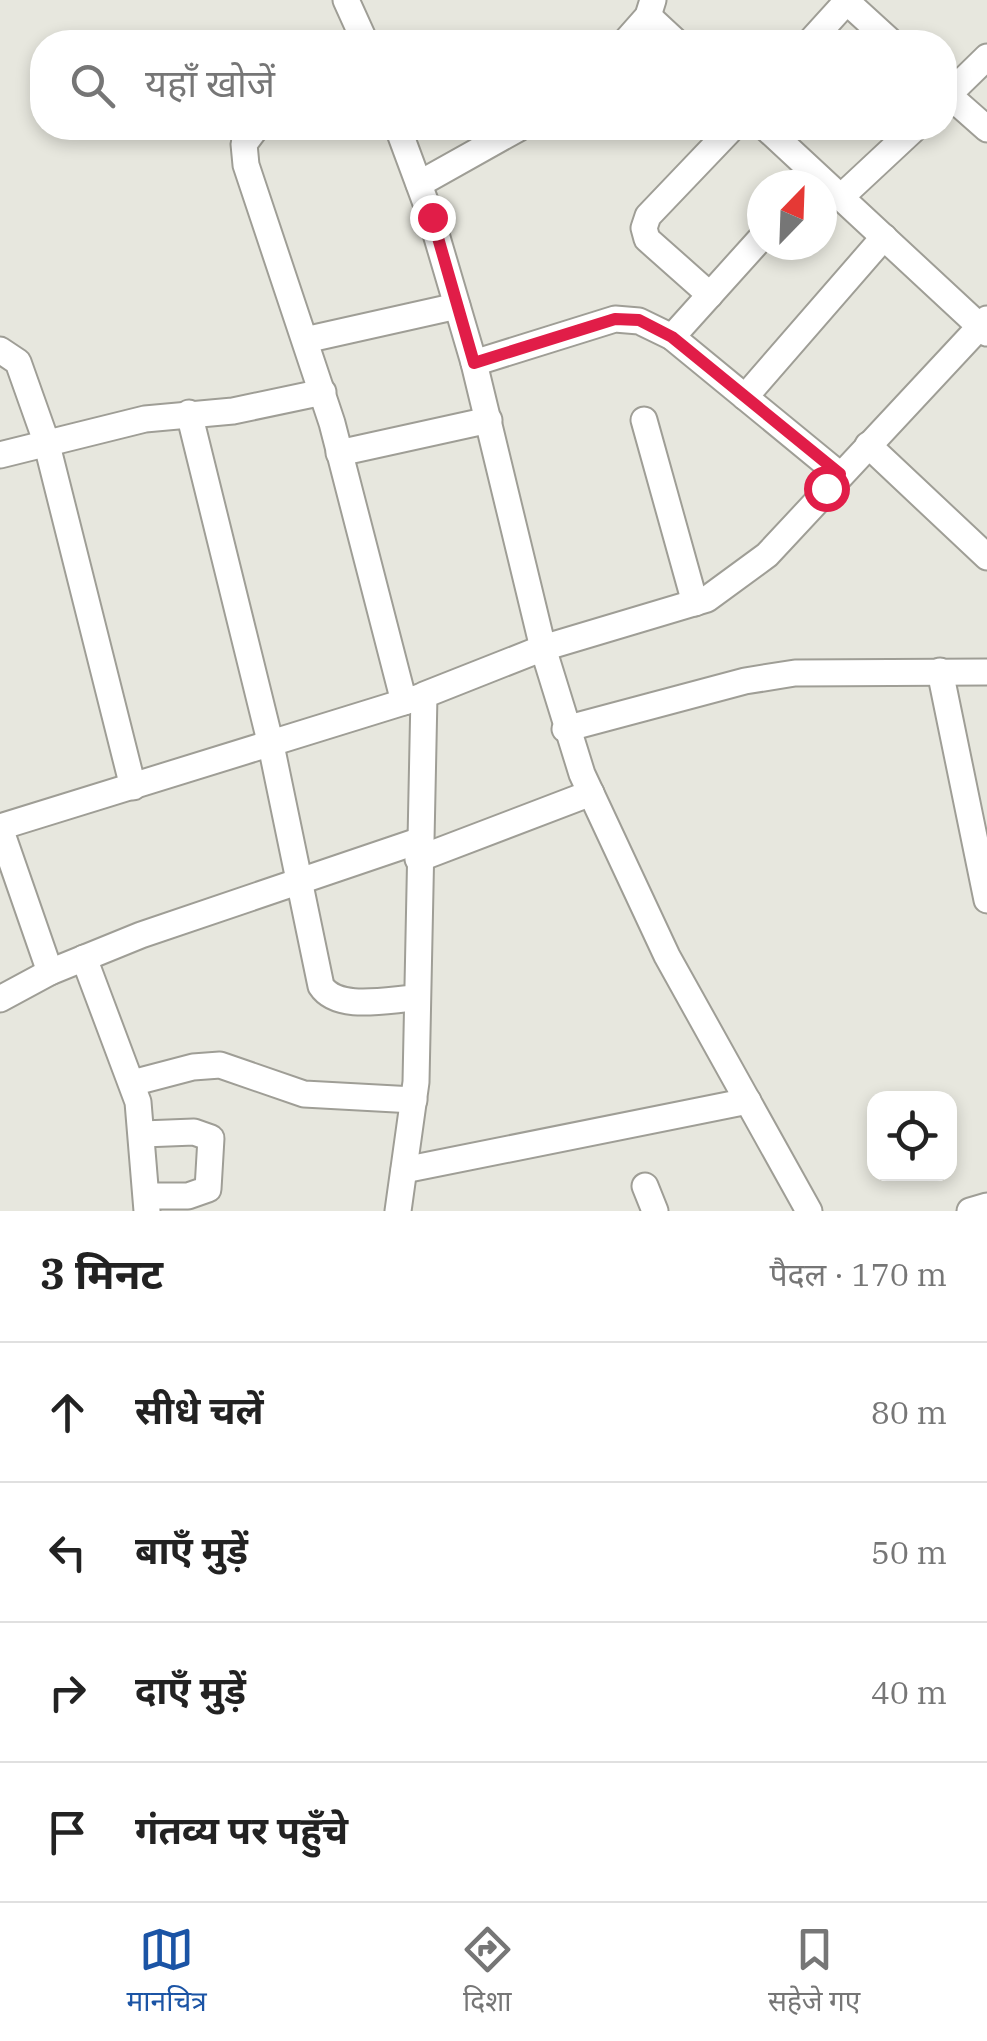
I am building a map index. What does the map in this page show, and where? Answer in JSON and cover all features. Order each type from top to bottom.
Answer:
[{"type":"street","points":[[346,0],[360,30]]},
{"type":"street","points":[[821,30],[847,0],[879,30]]},
{"type":"street","points":[[634,30],[651,8],[667,30]]},
{"type":"street","points":[[957,85],[987,58]]},
{"type":"street","points":[[957,104],[987,129]]},
{"type":"street","points":[[247,140],[246,165],[323,392],[414,698],[418,850],[414,1100],[398,1211]]},
{"type":"street","points":[[402,140],[474,363],[565,729],[668,956],[806,1210]]},
{"type":"street","points":[[419,184],[498,140]]},
{"type":"street","points":[[710,295],[647,239],[644,228],[648,216],[721,140]]},
{"type":"street","points":[[777,140],[804,170]]},
{"type":"street","points":[[841,197],[901,140]]},
{"type":"street","points":[[50,972],[0,828],[271,745],[414,698],[543,648],[695,603],[736,581],[767,555],[868,444],[985,326],[837,195]]},
{"type":"street","points":[[745,397],[884,237]]},
{"type":"street","points":[[672,337],[747,254]]},
{"type":"street","points":[[305,340],[458,306]]},
{"type":"street","points":[[474,363],[615,319],[639,320],[672,337],[840,474]]},
{"type":"street","points":[[0,350],[18,362],[46,442],[133,787]]},
{"type":"street","points":[[0,455],[189,413],[233,412],[323,392]]},
{"type":"street","points":[[189,413],[271,745],[326,994],[348,1001],[417,998]]},
{"type":"street","points":[[339,452],[489,420]]},
{"type":"street","points":[[644,420],[695,603]]},
{"type":"street","points":[[868,444],[987,556]]},
{"type":"street","points":[[565,729],[762,678],[838,670],[987,672]]},
{"type":"street","points":[[940,671],[987,900]]},
{"type":"street","points":[[0,999],[84,958],[301,878],[418,850],[591,793]]},
{"type":"street","points":[[84,958],[132,1084],[143,1134],[147,1203],[208,1189],[211,1138],[194,1132],[143,1134]]},
{"type":"street","points":[[132,1084],[192,1067],[220,1065],[304,1094],[414,1100]]},
{"type":"street","points":[[404,1170],[748,1100]]},
{"type":"street","points":[[646,1186],[655,1211]]},
{"type":"street","points":[[970,1211],[987,1206]]},
{"type":"route","points":[[432,217],[474,363],[615,319],[639,320],[656,326],[840,474],[826,488]]}]
